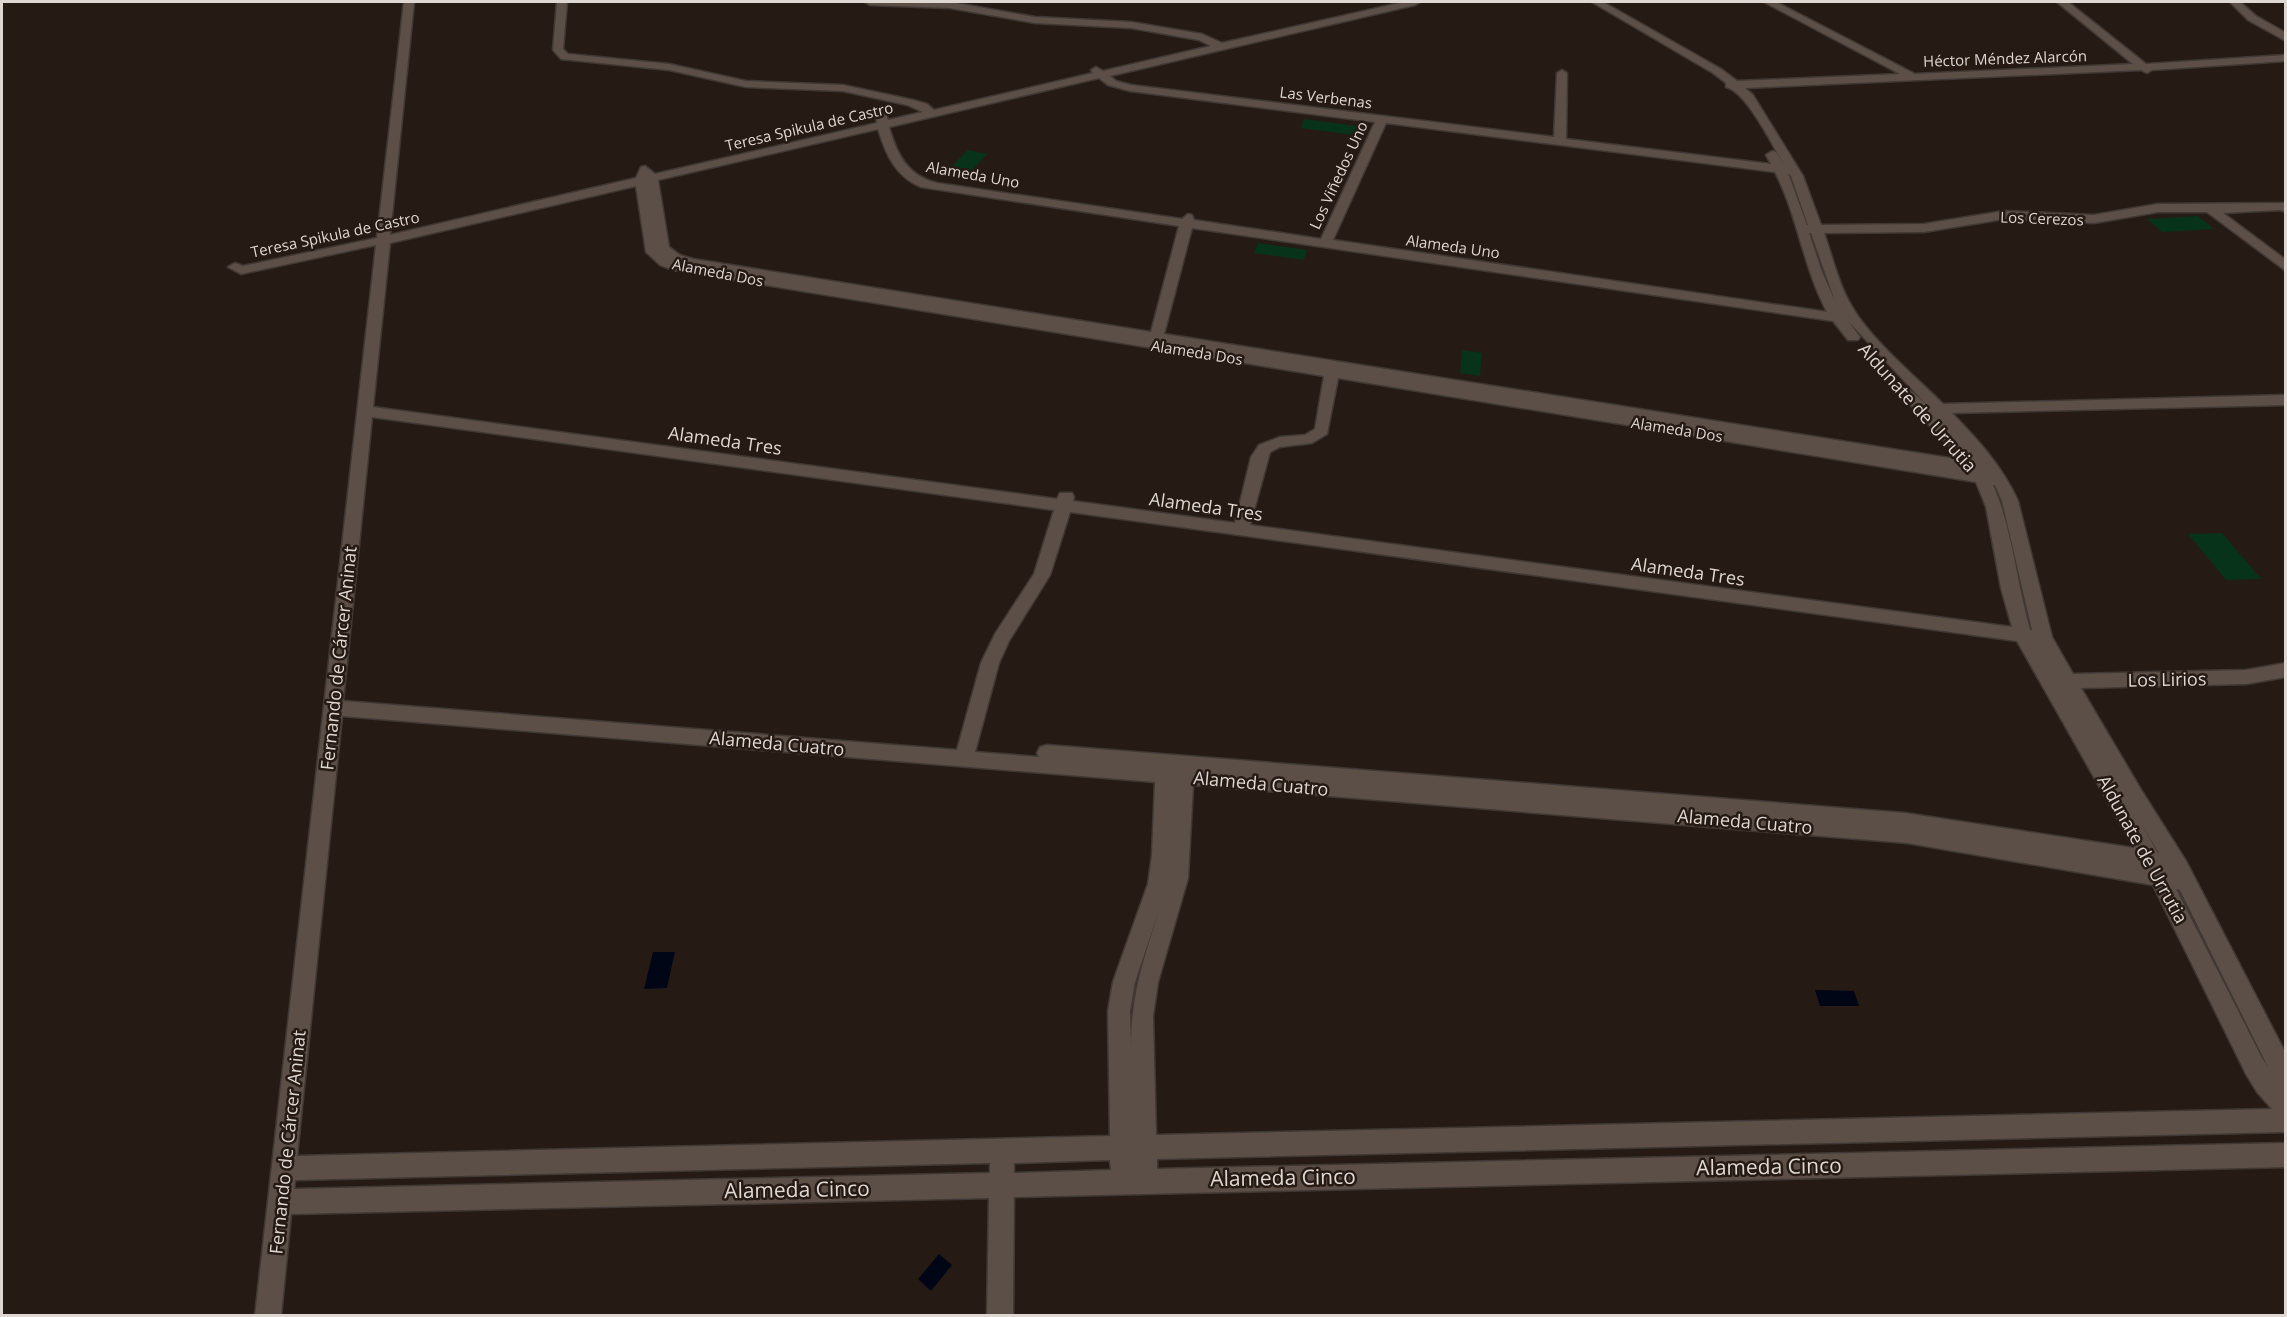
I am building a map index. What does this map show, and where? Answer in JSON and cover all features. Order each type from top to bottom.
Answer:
[{"type":"street","name":"Fernando de Cárcer Aninat","points":[[268,1316],[409,2]]},
{"type":"street","points":[[870,2],[950,4],[1035,20],[1131,24],[1216,43]]},
{"type":"street","name":"Teresa Spikula de Castro","points":[[384,235],[240,263],[235,269],[241,270],[384,235],[885,121],[1379,2]]},
{"type":"street","name":"Teresa Spikula de Castro","points":[[1216,43],[1414,2]]},
{"type":"street","name":"Aldunate de Urrutia","points":[[1585,2],[1733,87]]},
{"type":"street","name":"Aldunate de Urrutia","points":[[1598,2],[1708,65],[1733,87],[1739,101],[1787,170],[1842,315],[1933,412],[1958,446],[1989,475],[2010,501],[2041,632],[2067,681],[2182,875],[2278,1064],[2285,1085],[2285,1109]]},
{"type":"street","points":[[1768,2],[1914,79]]},
{"type":"street","points":[[2062,2],[2146,69]]},
{"type":"street","points":[[2235,2],[2252,18],[2286,38]]},
{"type":"street","points":[[569,5],[561,21],[553,56],[669,67],[747,84],[843,88],[927,110]]},
{"type":"street","name":"Héctor Méndez Alarcón","points":[[1733,87],[2146,69],[2286,60]]},
{"type":"street","name":"Las Verbenas","points":[[1097,71],[1112,83],[1130,88],[1787,170]]},
{"type":"street","points":[[1560,141],[1562,73]]},
{"type":"street","name":"Los Viñedos Uno","points":[[1321,240],[1377,119]]},
{"type":"street","name":"Alameda Uno","points":[[885,121],[902,171],[928,186],[1187,220],[1842,315]]},
{"type":"street","name":"Alameda Dos","points":[[646,176],[651,245],[656,255],[671,265],[1989,475]]},
{"type":"street","name":"Los Cerezos","points":[[1808,229],[1877,226],[1924,228],[2004,215],[2094,219],[2158,208],[2210,209],[2284,205]]},
{"type":"street","points":[[2210,209],[2286,267]]},
{"type":"street","points":[[1155,341],[1187,220]]},
{"type":"street","points":[[1242,525],[1258,458],[1264,449],[1280,441],[1312,439],[1322,431],[1333,370]]},
{"type":"street","points":[[1933,412],[2286,400]]},
{"type":"street","name":"Alameda Tres","points":[[365,407],[2041,632]]},
{"type":"street","points":[[1933,412],[2286,409]]},
{"type":"street","name":"Aldunate de Urrutia","points":[[1989,475],[2021,630],[2151,860],[2254,1066],[2285,1109]]},
{"type":"street","points":[[965,752],[990,663],[1001,639],[1042,575],[1065,502]]},
{"type":"street","name":"Los Lirios","points":[[2048,681],[2246,676],[2286,670]]},
{"type":"street","name":"Alameda Cuatro","points":[[334,701],[965,752],[1907,834],[2160,878],[2182,875]]},
{"type":"street","points":[[1134,1180],[1143,1008],[1147,982],[1177,885],[1175,770]]},
{"type":"street","name":"Alameda Cuatro","points":[[1175,770],[1905,821],[2151,860],[2182,875]]},
{"type":"street","name":"Alameda Cinco","points":[[285,1168],[1134,1147],[2285,1109]]},
{"type":"street","points":[[1000,1316],[1002,1150]]},
{"type":"street","name":"Alameda Cinco","points":[[281,1202],[1134,1180],[2286,1155]]},
{"type":"green space","points":[[1304,119],[1357,126],[1354,135],[1301,128]]},
{"type":"green space","points":[[968,150],[987,154],[965,178],[945,173]]},
{"type":"green space","points":[[2198,216],[2214,229],[2162,232],[2147,219]]},
{"type":"green space","points":[[1258,243],[1307,250],[1304,260],[1254,253]]},
{"type":"green space","points":[[1462,350],[1482,353],[1480,376],[1460,373]]},
{"type":"green space","points":[[2222,533],[2261,579],[2226,580],[2188,534]]},
{"type":"shaded area","points":[[653,952],[675,952],[667,988],[644,989]]},
{"type":"shaded area","points":[[1815,990],[1854,991],[1859,1006],[1820,1006]]},
{"type":"shaded area","points":[[939,1254],[952,1265],[931,1291],[918,1279]]}]
